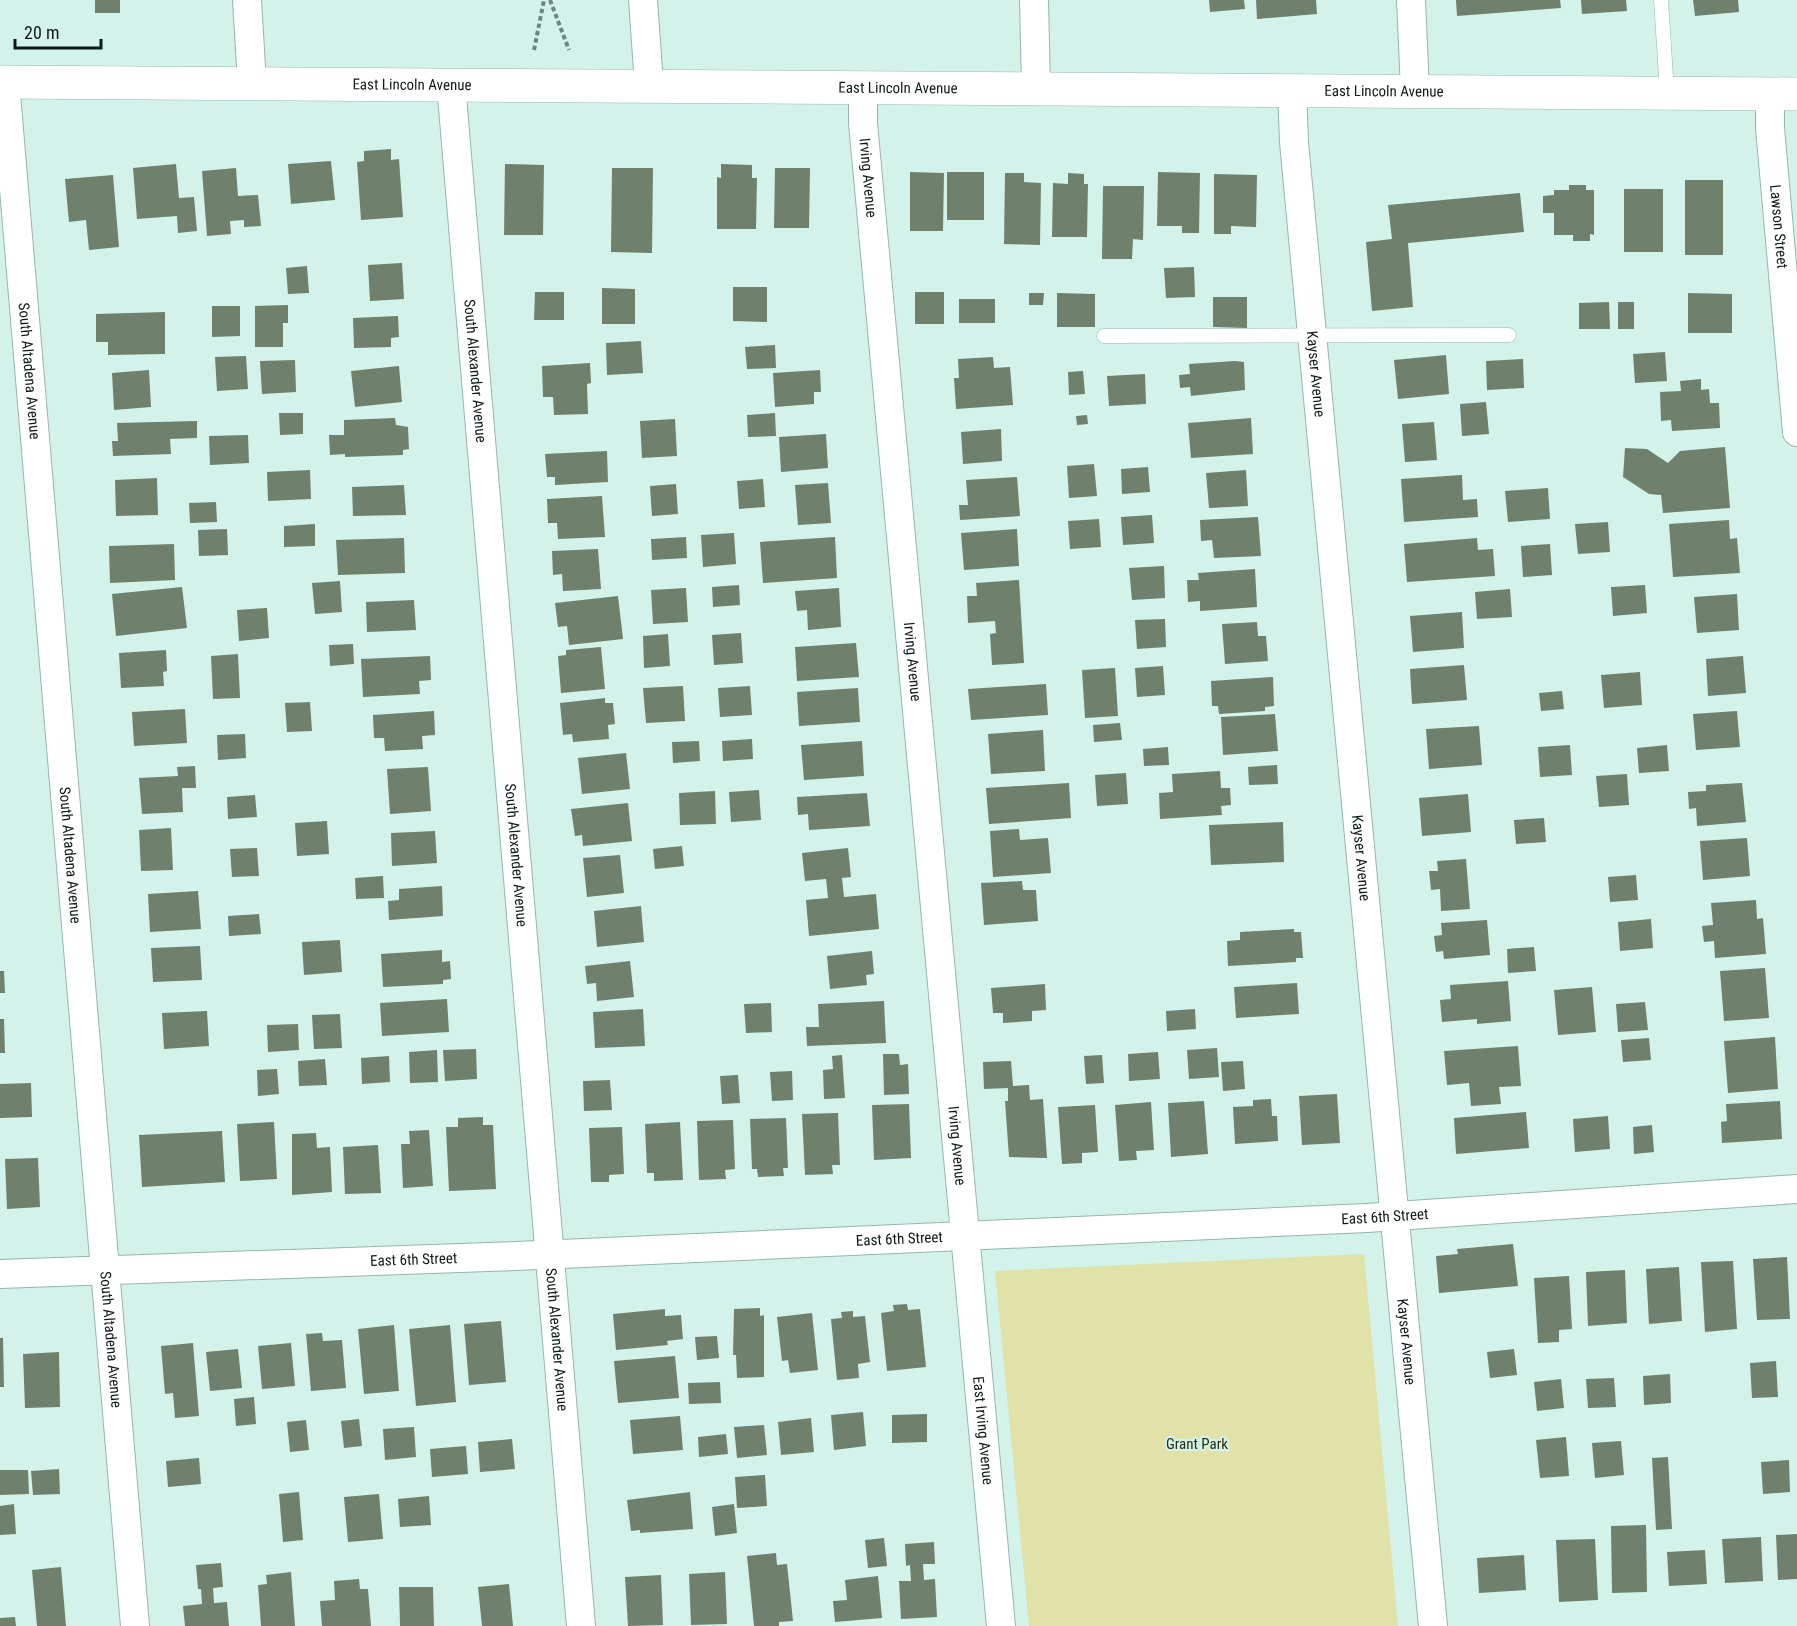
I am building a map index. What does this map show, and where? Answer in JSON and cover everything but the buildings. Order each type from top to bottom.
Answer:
[{"type":"street","points":[[247,0],[252,83]]},
{"type":"street","points":[[643,0],[649,84]]},
{"type":"street","points":[[1034,0],[1036,88]]},
{"type":"street","points":[[1411,0],[1415,91]]},
{"type":"street","name":"East Lincoln Avenue","points":[[2,82],[649,84],[1784,94]]},
{"type":"street","name":"South Altadena Avenue","points":[[2,82],[135,1626]]},
{"type":"street","name":"South Alexander Avenue","points":[[451,84],[581,1626]]},
{"type":"street","name":"Irving Avenue","points":[[862,86],[864,135],[965,1236]]},
{"type":"street","name":"Kayser Avenue","points":[[1292,89],[1294,142],[1433,1626]]},
{"type":"street","name":"Lawson Street","points":[[1784,94],[1770,128],[1797,432]]},
{"type":"street","name":"East 6th Street","points":[[0,1274],[965,1236],[1394,1215],[1797,1189]]},
{"type":"street","name":"East Irving Avenue","points":[[965,1236],[1001,1626]]},
{"type":"lane","points":[[1661,0],[1667,92]]},
{"type":"lane","points":[[1104,336],[1509,335]]},
{"type":"path","points":[[534,50],[544,0]]},
{"type":"path","points":[[550,0],[569,50]]},
{"type":"green space","name":"Grant Park","points":[[1364,1254],[1398,1626],[1029,1626],[995,1271]]}]
